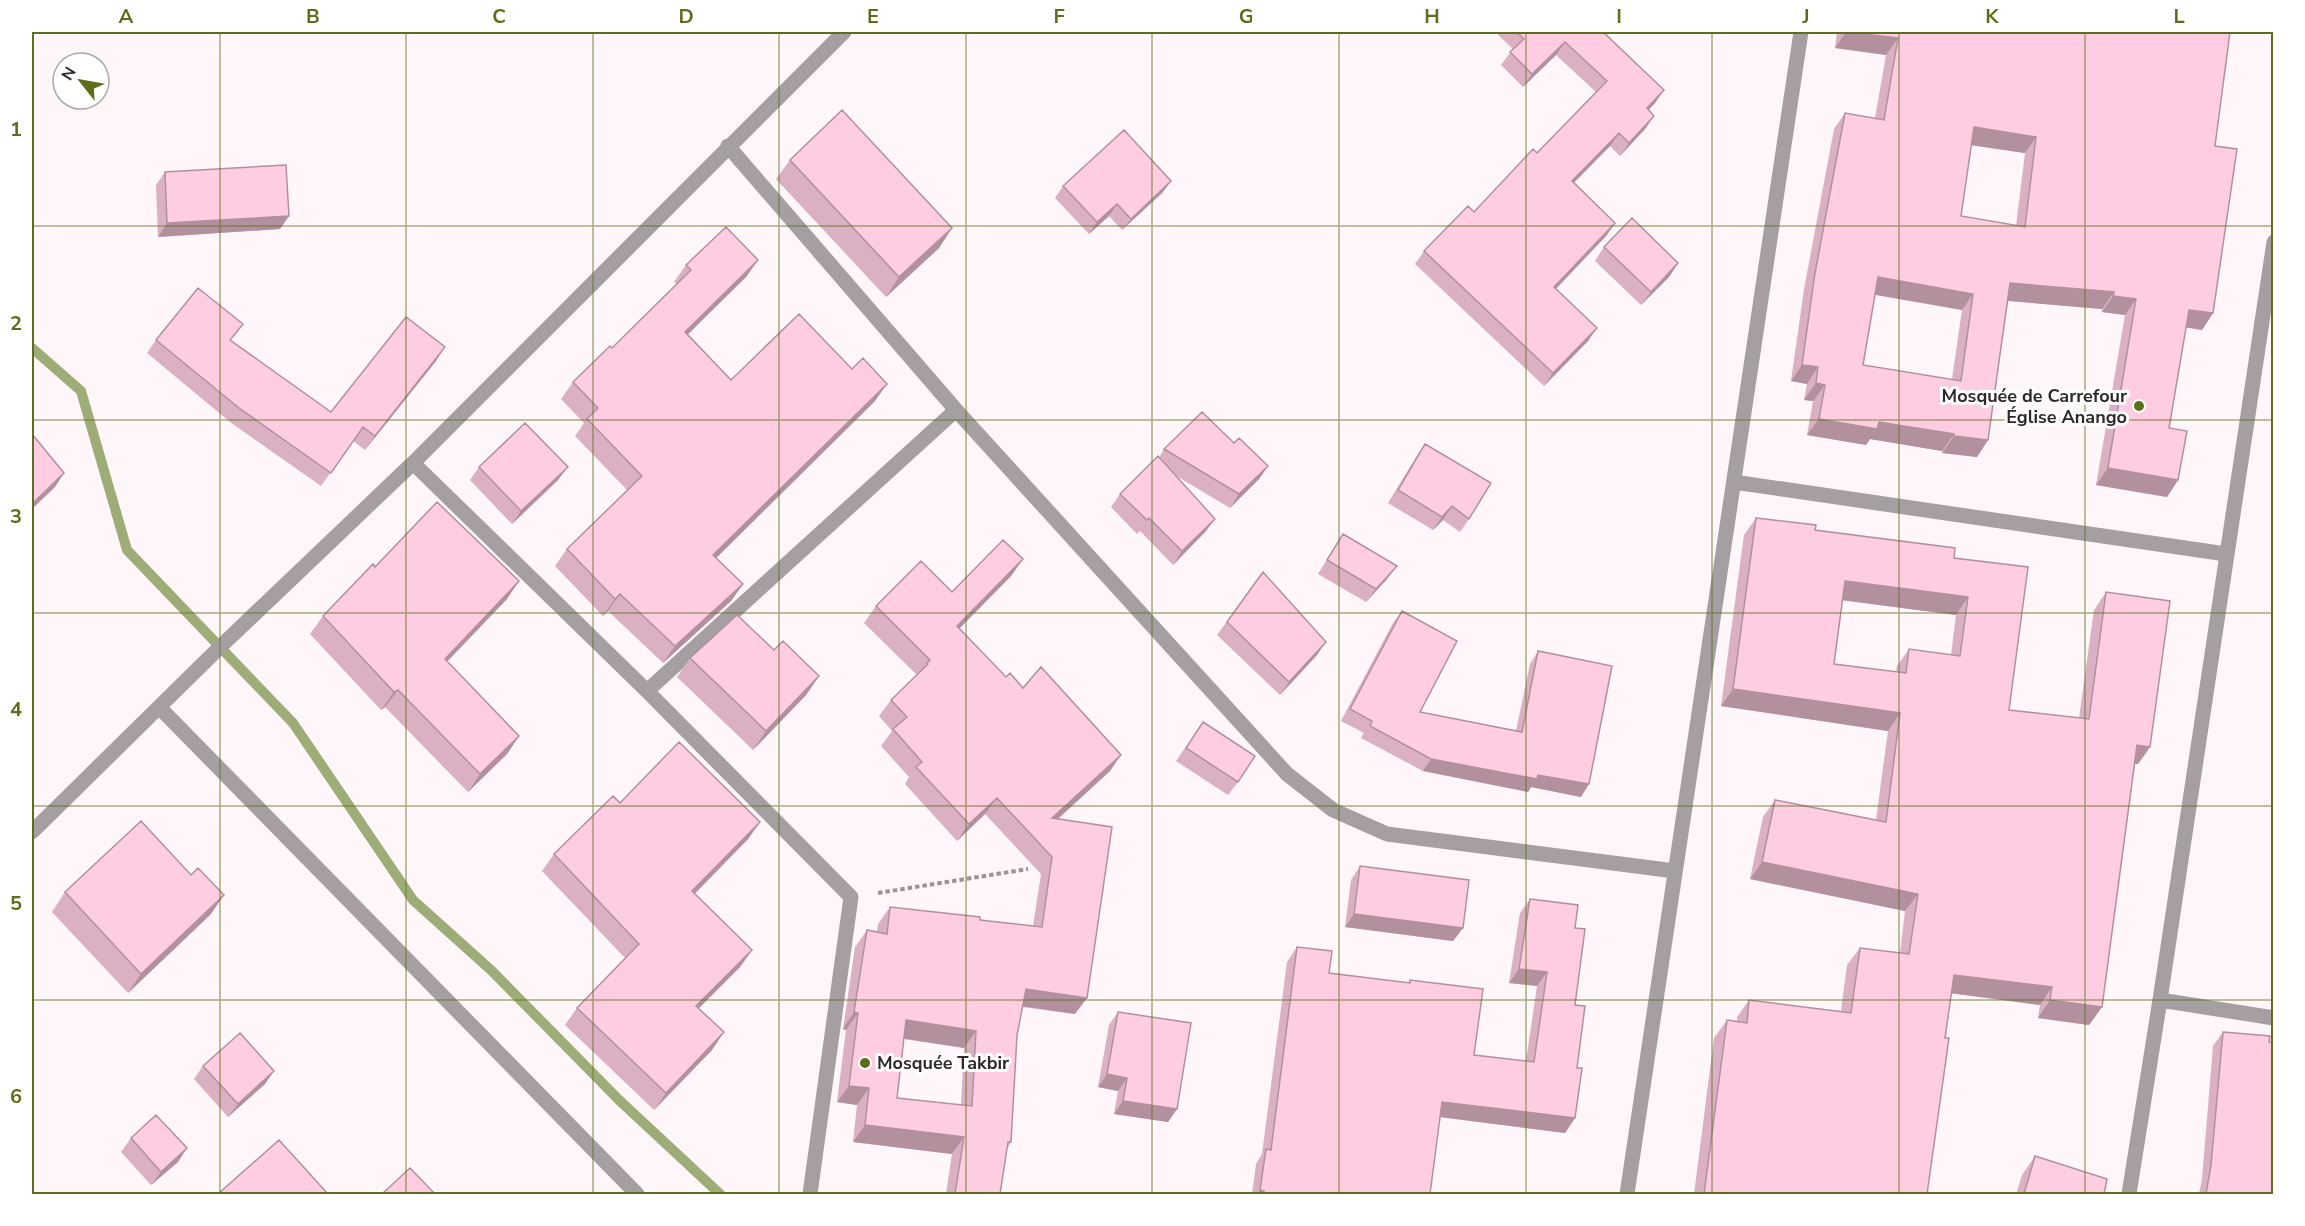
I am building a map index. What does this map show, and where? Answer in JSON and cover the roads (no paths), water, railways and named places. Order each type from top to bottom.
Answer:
[{"type":"street","points":[[32,832],[159,706],[413,463],[844,32]]},
{"type":"street","points":[[1627,1194],[1801,32]]},
{"type":"street","points":[[728,146],[956,410],[1287,774],[1333,810],[1387,834],[1676,871]]},
{"type":"street","points":[[2129,1194],[2274,242]]},
{"type":"street","points":[[647,691],[956,410]]},
{"type":"street","points":[[413,463],[647,691],[850,897],[810,1194]]},
{"type":"street","points":[[1734,482],[2226,554]]},
{"type":"street","points":[[159,706],[637,1194]]},
{"type":"street","points":[[2160,1000],[2274,1018]]},
{"type":"waterway","points":[[32,348],[81,391],[127,550],[293,723],[413,900],[492,971],[619,1100],[720,1194]]},
{"type":"place","name":"Mosquée de Carrefour Église Anango","points":[[2139,406]]},
{"type":"place","name":"Mosquée Takbir","points":[[865,1063]]}]
